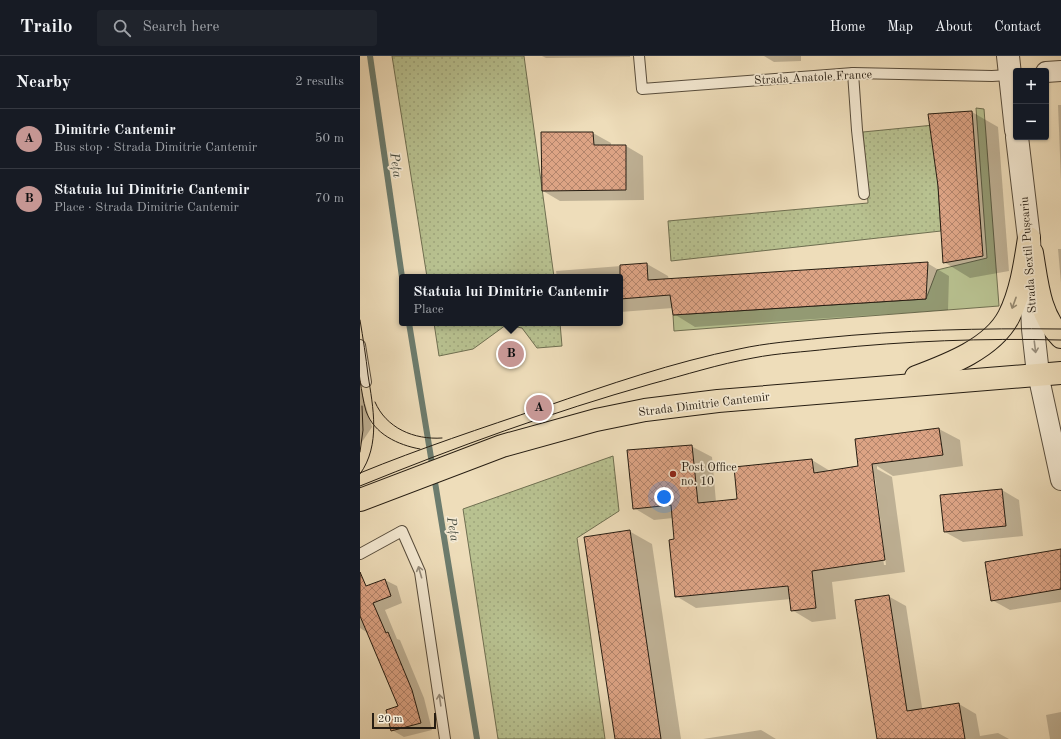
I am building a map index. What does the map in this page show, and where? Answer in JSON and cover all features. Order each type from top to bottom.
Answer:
[{"type":"main road","points":[[1029,238],[1040,300],[1046,317],[1053,329],[1061,337]]},
{"type":"main road","points":[[889,386],[941,368],[966,355],[991,339],[1006,322],[1014,303],[1023,273],[1029,238]]},
{"type":"main road","name":"Strada Dimitrie Cantemir","points":[[360,500],[502,446],[596,420],[645,410],[718,401],[1061,373]]},
{"type":"street","points":[[1011,68],[1014,104]]},
{"type":"street","points":[[1049,72],[1061,71]]},
{"type":"street","name":"Strada Sextil Pușcariu","points":[[1017,140],[1029,238],[1033,329],[1038,374]]},
{"type":"street","points":[[1038,374],[1061,480]]},
{"type":"lane","name":"Strada Anatole France","points":[[639,56],[642,89],[853,73],[992,76],[1011,68]]},
{"type":"lane","points":[[853,73],[864,194]]},
{"type":"lane","points":[[360,345],[366,382]]},
{"type":"lane","points":[[360,554],[402,531],[420,572],[445,739]]},
{"type":"green space","points":[[392,56],[524,56],[554,274],[427,274]]},
{"type":"green space","points":[[976,108],[984,109],[999,306],[674,331],[673,315],[926,299],[937,270],[987,258]]},
{"type":"green space","points":[[934,125],[941,231],[671,261],[668,221],[868,203],[863,132]]},
{"type":"green space","points":[[434,326],[505,326],[473,349],[439,356]]},
{"type":"green space","points":[[511,326],[560,326],[562,346],[537,348],[522,328]]},
{"type":"green space","points":[[613,456],[619,511],[577,538],[605,739],[498,739],[463,509]]},
{"type":"building","points":[[972,111],[983,256],[943,263],[938,186],[928,114]]},
{"type":"building","points":[[541,132],[593,132],[594,145],[626,145],[626,190],[542,191]]},
{"type":"building","points":[[928,262],[926,299],[673,315],[670,295],[623,299],[623,274],[620,274],[620,265],[647,263],[648,280]]},
{"type":"building","points":[[939,428],[943,455],[872,464],[885,560],[812,571],[816,608],[791,611],[788,586],[675,597],[669,540],[674,539],[671,505],[633,509],[627,450],[692,445],[698,503],[737,499],[734,467],[812,459],[814,473],[858,466],[855,439]]},
{"type":"building","points":[[1002,489],[1006,526],[944,532],[940,495]]},
{"type":"building","points":[[630,530],[661,739],[615,739],[584,537]]},
{"type":"building","points":[[1061,549],[1061,589],[991,601],[985,562]]},
{"type":"building","points":[[360,572],[366,586],[385,579],[391,596],[373,603],[386,633],[388,632],[412,690],[421,723],[391,731],[386,710],[398,706],[360,616]]},
{"type":"building","points":[[889,595],[907,711],[959,703],[965,739],[877,739],[855,600]]},
{"type":"waterway","name":"Peța","points":[[370,56],[402,274]]},
{"type":"waterway","name":"Peța","points":[[409,326],[477,739]]},
{"type":"tram line","points":[[360,320],[372,400],[374,426],[371,451],[367,463],[360,474]]},
{"type":"tram line","points":[[360,473],[452,438],[616,382],[690,360],[739,349],[780,342],[912,331],[971,329],[1061,329]]},
{"type":"tram line","points":[[360,486],[468,444],[577,406],[740,360],[762,356],[887,344],[1003,339],[1061,340]]},
{"type":"tram line","points":[[360,381],[366,411],[375,426],[395,441],[403,445],[420,449]]},
{"type":"tram line","points":[[375,402],[386,419],[402,430],[421,437],[442,438]]},
{"type":"tram line","points":[[360,452],[363,430],[362,406]]},
{"type":"place","name":"Statuia lui Dimitrie Cantemir","points":[[511,354]]},
{"type":"place","name":"Dimitrie Cantemir","points":[[539,408]]},
{"type":"place","name":"Post Office no. 10","points":[[673,474]]}]
